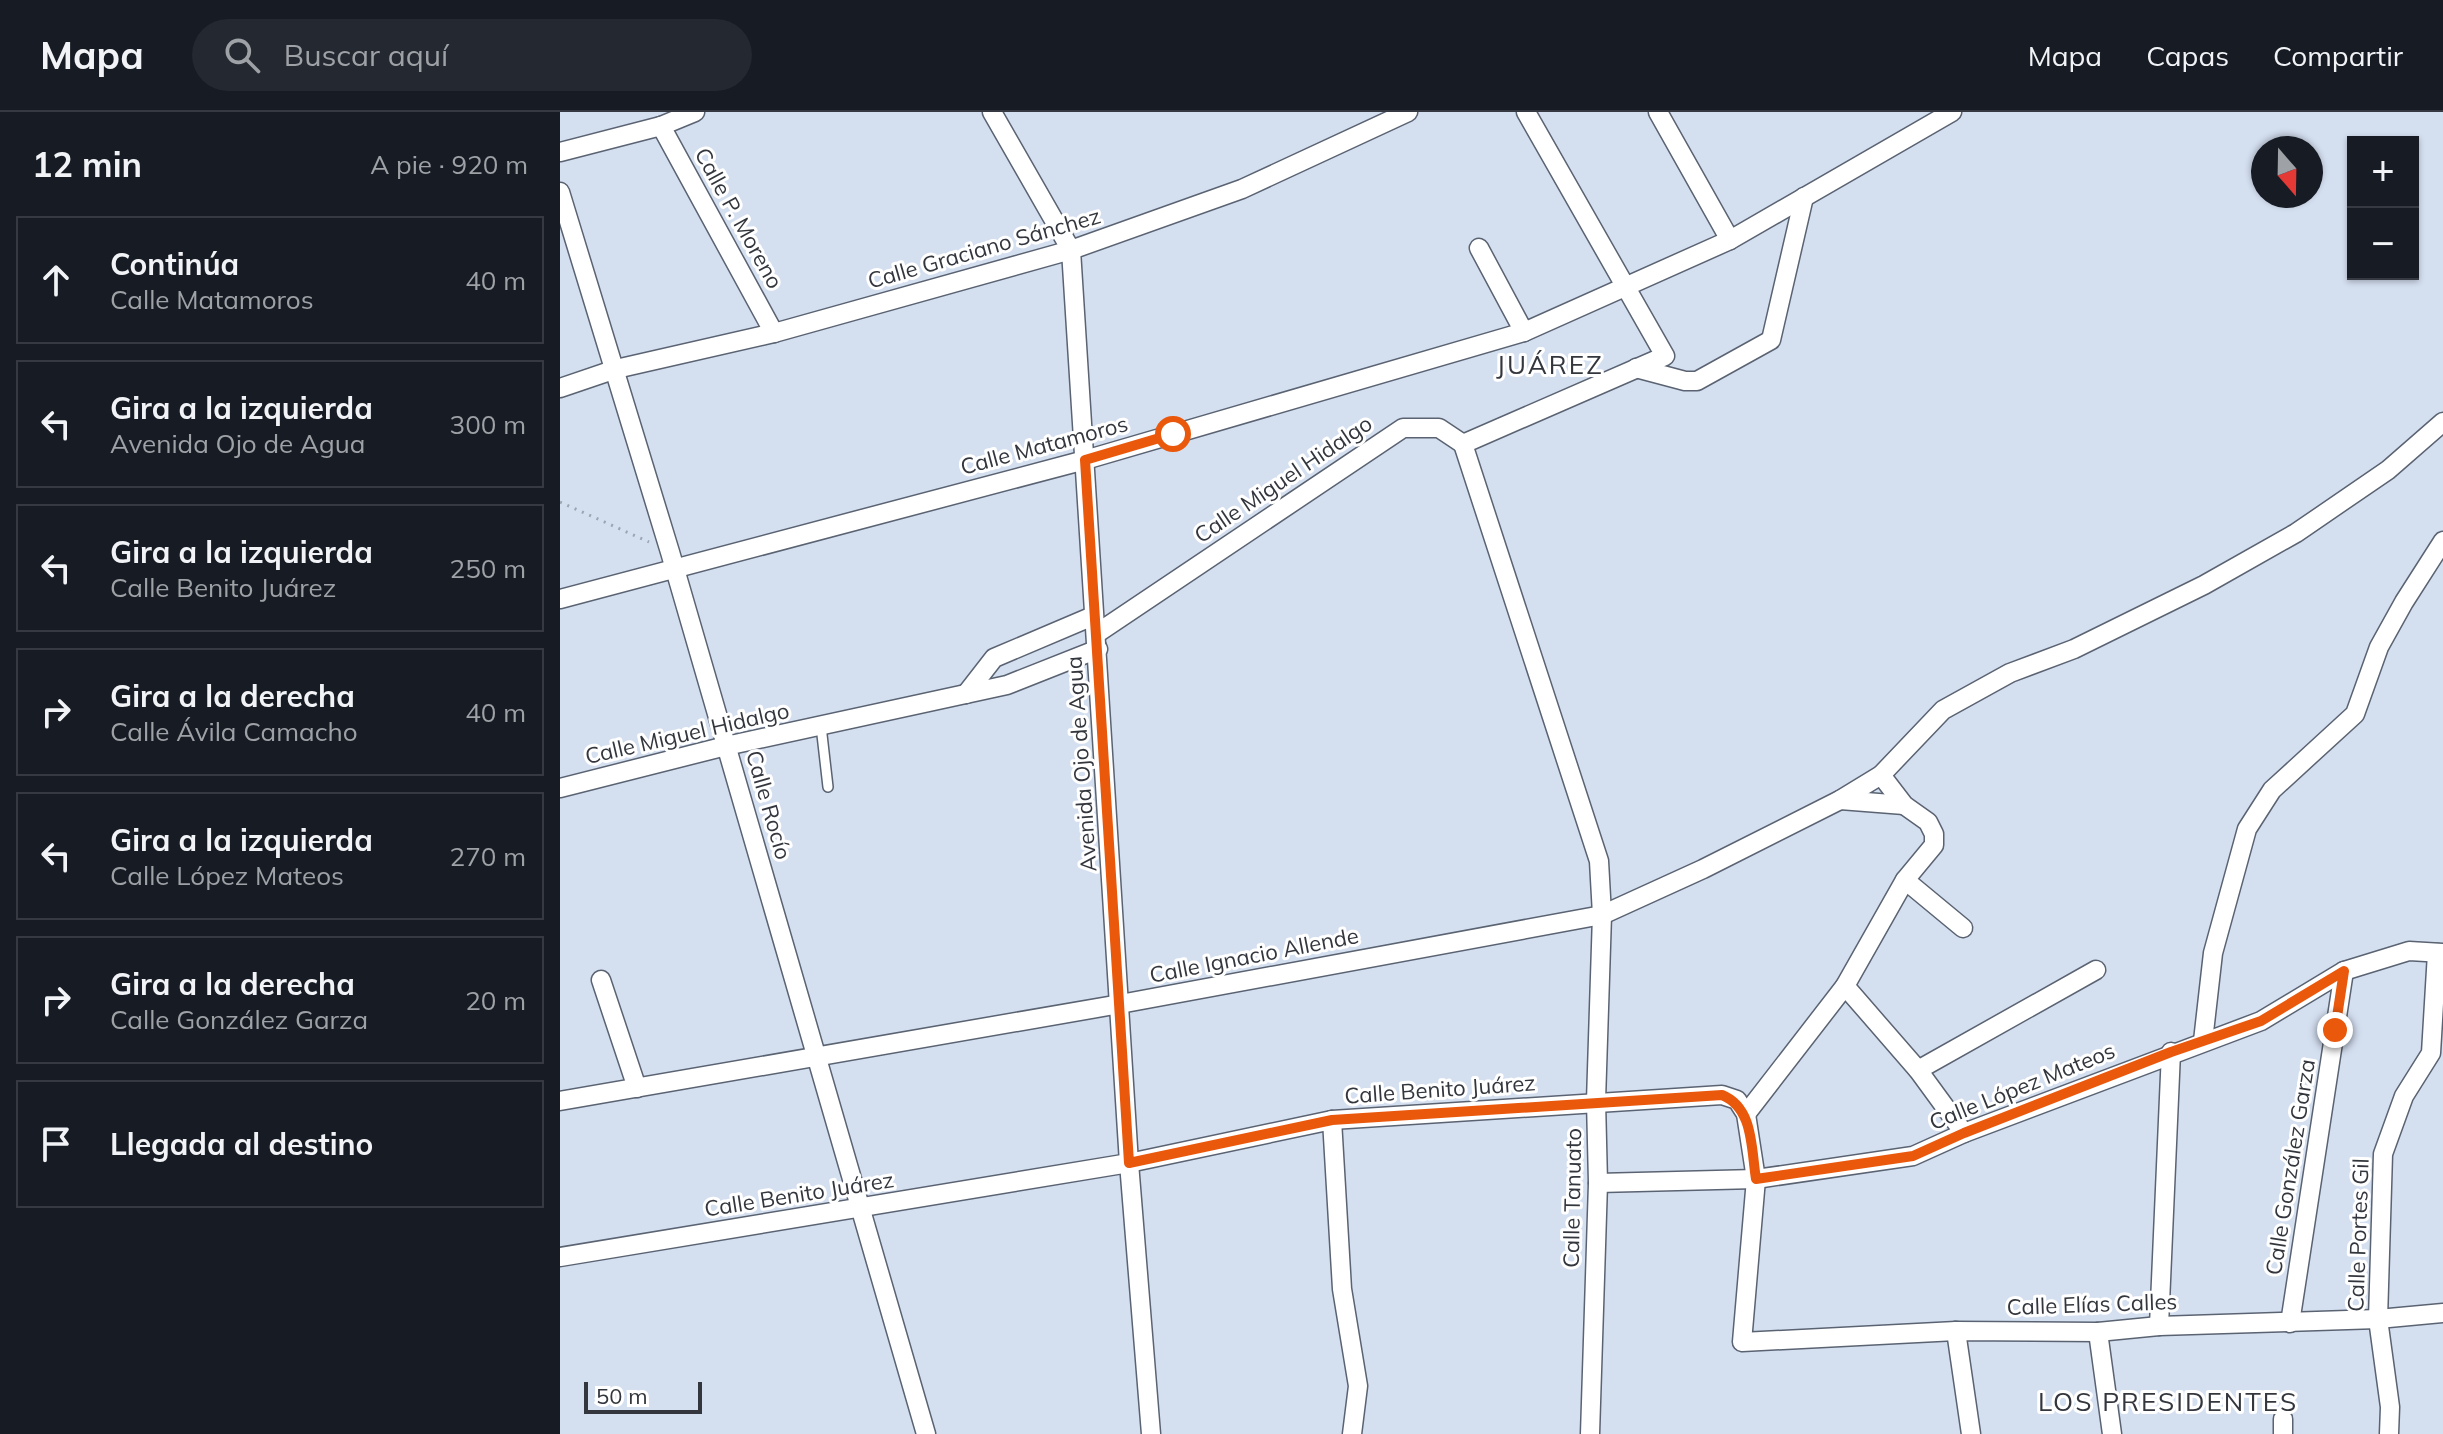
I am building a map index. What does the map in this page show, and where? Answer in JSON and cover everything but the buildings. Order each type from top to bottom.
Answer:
[{"type":"street","points":[[560,152],[661,126],[695,112]]},
{"type":"street","name":"Avenida Ojo de Agua","points":[[992,112],[1071,250],[1129,1163],[1151,1434]]},
{"type":"street","points":[[1463,444],[1665,356],[1526,112]]},
{"type":"street","points":[[1658,112],[1730,240]]},
{"type":"street","points":[[1625,286],[1730,240],[1952,112]]},
{"type":"street","name":"Calle Graciano Sánchez","points":[[560,388],[616,369],[774,333],[1071,250],[1242,189],[1403,113]]},
{"type":"street","name":"Calle P. Moreno","points":[[661,126],[774,333]]},
{"type":"street","name":"Calle Rocío","points":[[560,192],[673,560],[926,1434]]},
{"type":"street","points":[[1636,368],[1685,381],[1697,381],[1771,340],[1804,197]]},
{"type":"street","points":[[1479,248],[1524,332]]},
{"type":"street","name":"Calle Matamoros","points":[[560,599],[673,560],[1085,460],[1524,332],[1625,286]]},
{"type":"street","name":"Calle Ignacio Allende","points":[[560,1101],[1120,1004],[1602,915],[1703,869],[1840,800],[1881,775],[1943,710],[2010,673],[2074,649],[2204,585],[2296,533],[2388,470],[2443,422]]},
{"type":"street","name":"Calle Miguel Hidalgo","points":[[560,788],[726,746],[1007,685],[1096,633],[1403,428],[1439,428],[1463,444]]},
{"type":"street","name":"Calle Tanuato","points":[[1463,444],[1599,861],[1602,915],[1596,1101],[1598,1183],[1590,1434]]},
{"type":"street","points":[[2203,1041],[2213,953],[2247,829],[2272,790],[2355,714],[2379,647],[2443,541]]},
{"type":"street","name":"Calle Miguel Hidalgo","points":[[966,694],[994,658],[1096,633]]},
{"type":"street","points":[[1756,1179],[1746,1114],[1845,986],[1905,880],[1934,845],[1934,834],[1928,822],[1904,805],[1881,775]]},
{"type":"street","points":[[1840,800],[1904,805]]},
{"type":"street","points":[[1905,880],[1963,928]]},
{"type":"street","name":"Calle López Mateos","points":[[1598,1183],[1756,1179],[1913,1156],[2171,1052],[2261,1021],[2344,971],[2409,951],[2440,953]]},
{"type":"street","name":"Calle Portes Gil","points":[[2389,1434],[2390,1407],[2378,1319],[2383,1154],[2404,1096],[2431,1053],[2440,953]]},
{"type":"street","points":[[1918,1070],[2096,970]]},
{"type":"street","name":"Calle González Garza","points":[[2290,1323],[2344,971]]},
{"type":"street","points":[[601,980],[637,1088]]},
{"type":"street","points":[[1845,986],[1918,1070],[1964,1133]]},
{"type":"street","points":[[2159,1326],[2171,1052]]},
{"type":"street","name":"Calle Benito Juárez","points":[[560,1257],[1129,1163],[1332,1120],[1722,1095],[1737,1100],[1746,1114]]},
{"type":"street","points":[[1332,1120],[1342,1289],[1358,1386],[1352,1434]]},
{"type":"street","name":"Calle Elías Calles","points":[[1756,1179],[1742,1342],[1956,1331],[2098,1332],[2159,1326],[2378,1319],[2443,1313]]},
{"type":"street","points":[[1956,1331],[1971,1434]]},
{"type":"street","points":[[2098,1332],[2112,1434]]},
{"type":"lane","points":[[821,726],[828,787]]},
{"type":"path","points":[[560,502],[673,560]]},
{"type":"district","name":"JUÁREZ","points":[[1550,364]]},
{"type":"district","name":"LOS PRESIDENTES","points":[[2168,1401]]},
{"type":"route","points":[[1173,434],[1085,460],[1129,1163],[1332,1120],[1722,1095],[1737,1100],[1746,1114],[1756,1179],[1913,1156],[2171,1052],[2261,1021],[2344,971],[2335,1030]]}]
